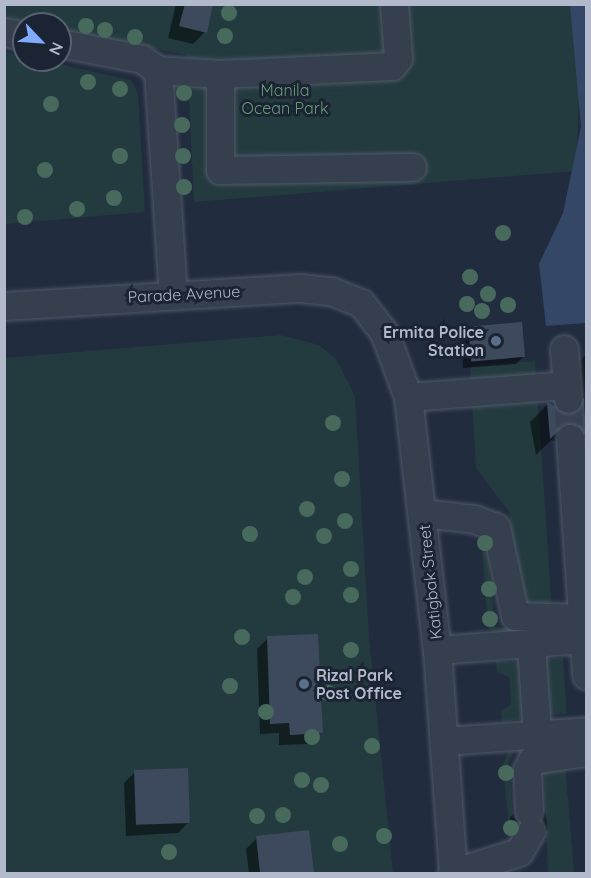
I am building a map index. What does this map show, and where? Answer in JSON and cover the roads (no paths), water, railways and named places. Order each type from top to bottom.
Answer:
[{"type":"street","points":[[72,45],[142,59],[158,70],[220,74],[392,66],[398,58],[394,4]]},
{"type":"street","points":[[158,70],[173,294]]},
{"type":"street","points":[[220,74],[222,171],[412,167]]},
{"type":"street","name":"Parade Avenue","points":[[4,306],[300,288],[331,291],[361,303]]},
{"type":"street","name":"Katigbak Street","points":[[361,303],[384,332],[408,396],[437,650],[452,873]]},
{"type":"street","points":[[408,396],[567,392],[564,349]]},
{"type":"street","points":[[570,438],[586,675]]},
{"type":"street","points":[[423,513],[474,519],[496,527],[515,616],[583,628]]},
{"type":"street","points":[[437,650],[531,645],[583,628]]},
{"type":"street","points":[[531,645],[537,734]]},
{"type":"street","points":[[444,741],[586,731]]},
{"type":"street","points":[[452,873],[519,852],[530,821],[527,770],[531,760],[586,752]]},
{"type":"water","points":[[570,5],[586,5],[586,323],[546,326],[539,264],[563,213],[581,127]]},
{"type":"tunnel","points":[[568,399],[570,438]]},
{"type":"place","name":"Ermita Police Station","points":[[496,341]]},
{"type":"place","name":"Rizal Park Post Office","points":[[304,684]]},
{"type":"park label","name":"Manila Ocean Park","points":[[285,99]]}]
